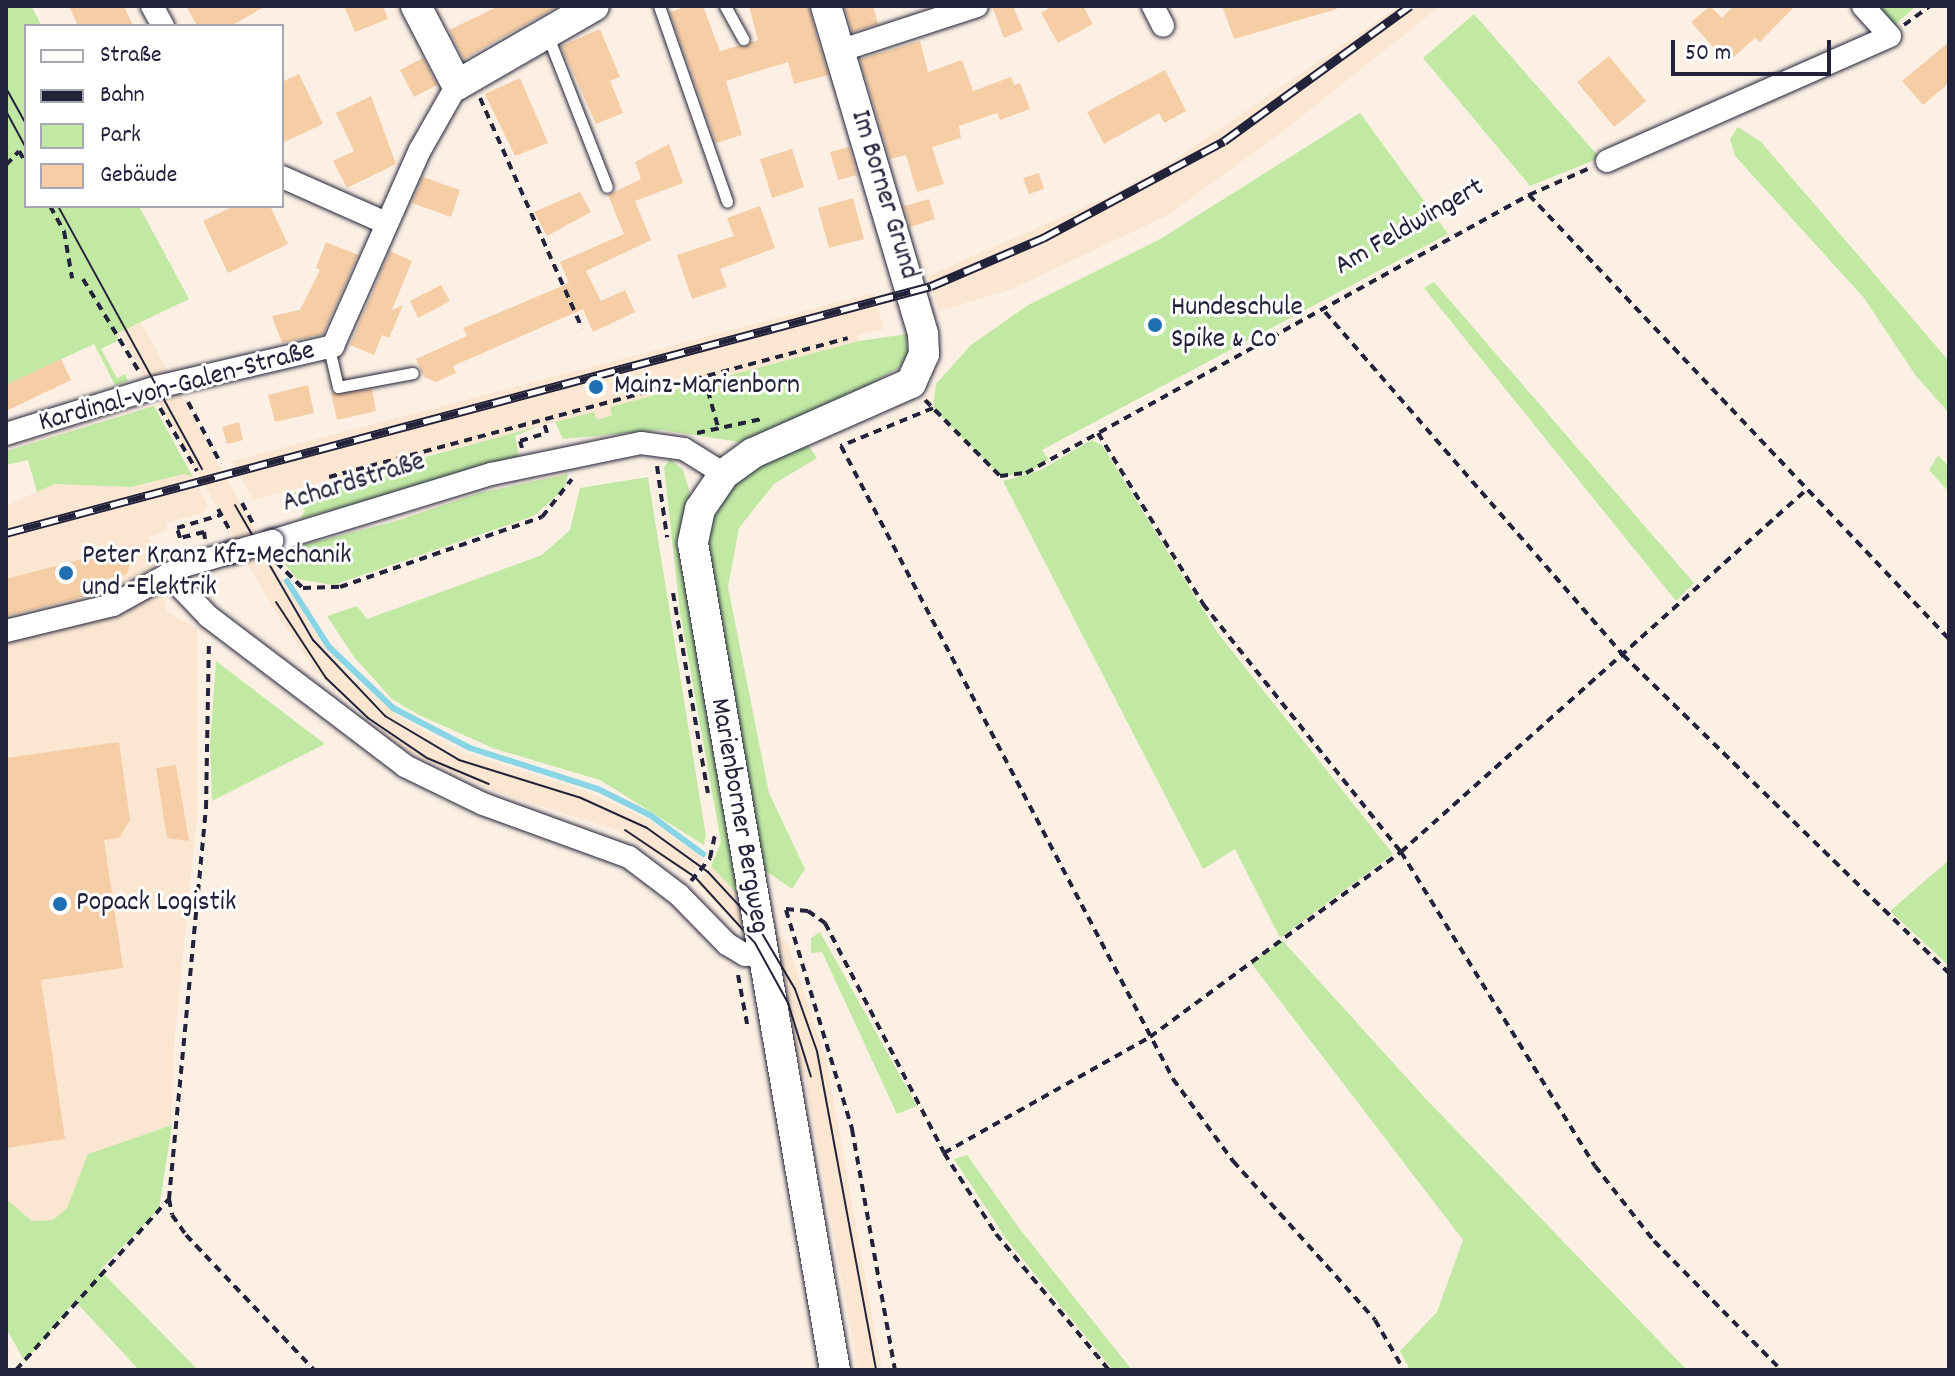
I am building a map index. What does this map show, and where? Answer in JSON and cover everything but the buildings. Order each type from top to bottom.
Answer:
[{"type":"street","points":[[152,6],[162,24]]},
{"type":"street","points":[[416,6],[464,81],[594,6]]},
{"type":"street","name":"Im Borner Grund","points":[[826,6],[923,334],[924,354],[911,383]]},
{"type":"street","points":[[839,51],[977,6]]},
{"type":"street","points":[[1607,161],[1890,36],[1863,6]]},
{"type":"street","name":"Kardinal-von-Galen-Straße","points":[[6,434],[329,348],[342,332],[386,223],[464,81]]},
{"type":"street","points":[[284,178],[386,223]]},
{"type":"street","name":"Marienborner Bergweg","points":[[835,1370],[694,555],[700,509],[724,474],[753,453],[911,383]]},
{"type":"street","name":"Achardstraße","points":[[6,631],[113,605],[168,574],[234,545],[268,543],[491,474],[653,443],[696,454],[724,474]]},
{"type":"street","points":[[168,574],[209,617],[405,766],[483,804],[600,843],[629,857],[679,895],[727,944],[745,955],[762,954]]},
{"type":"lane","points":[[659,6],[727,201]]},
{"type":"lane","points":[[725,6],[743,39]]},
{"type":"lane","points":[[547,33],[607,187]]},
{"type":"lane","points":[[329,348],[338,387],[413,373]]},
{"type":"path","points":[[1890,36],[1930,6]]},
{"type":"path","points":[[464,81],[582,328]]},
{"type":"path","points":[[6,165],[19,151],[24,160]]},
{"type":"path","name":"Am Feldwingert","points":[[911,383],[1000,476],[1039,467],[1325,312],[1529,195],[1607,161]]},
{"type":"path","points":[[1529,195],[1949,639]]},
{"type":"path","points":[[51,208],[64,231],[72,278]]},
{"type":"path","points":[[83,279],[197,471]]},
{"type":"path","points":[[1325,312],[1623,655],[1949,973]]},
{"type":"path","points":[[329,477],[544,422],[848,338]]},
{"type":"path","points":[[704,377],[718,427]]},
{"type":"path","points":[[933,408],[841,446],[1173,1079],[1233,1161],[1375,1320],[1404,1370]]},
{"type":"path","points":[[196,418],[221,464]]},
{"type":"path","points":[[1098,433],[1203,604],[1401,852],[1595,1166],[1654,1241],[1781,1370]]},
{"type":"path","points":[[653,443],[668,547]]},
{"type":"path","points":[[242,503],[285,574],[303,588],[340,587],[542,517],[570,486],[572,457]]},
{"type":"path","points":[[944,1153],[1150,1037],[1401,852],[1806,490]]},
{"type":"path","points":[[218,509],[234,545]]},
{"type":"path","points":[[206,542],[204,532],[180,538],[177,528],[221,515]]},
{"type":"path","points":[[673,591],[709,800]]},
{"type":"path","points":[[209,617],[206,808],[169,1199],[172,1215],[186,1235],[314,1370]]},
{"type":"path","points":[[679,895],[710,858],[714,828]]},
{"type":"path","points":[[751,890],[766,891],[786,909],[852,1129],[895,1370]]},
{"type":"path","points":[[786,909],[808,911],[825,923],[944,1153],[996,1234],[1109,1370]]},
{"type":"path","points":[[16,1370],[169,1199]]},
{"type":"shaded area","points":[[1399,6],[1440,6],[1286,129],[1168,215],[1012,289],[939,311],[928,276],[1107,197],[1173,161]]},
{"type":"shaded area","points":[[77,208],[278,572],[323,645],[354,679],[402,719],[462,752],[588,792],[649,820],[703,859],[689,876],[617,830],[491,790],[402,749],[317,673],[271,605],[85,269]]},
{"type":"shaded area","points":[[873,293],[884,329],[858,335],[859,341],[611,407],[613,415],[597,420],[594,412],[253,500],[232,461]]},
{"type":"shaded area","points":[[184,474],[193,477],[208,506],[202,513],[166,523],[167,531],[149,537],[167,612],[197,628],[197,815],[173,1056],[172,1125],[88,1154],[67,1208],[53,1221],[32,1221],[6,1199],[6,506],[54,484],[131,487]]},
{"type":"shaded area","points":[[711,866],[743,900],[744,924],[739,928],[697,883]]},
{"type":"shaded area","points":[[767,923],[788,945],[826,1058],[882,1370],[858,1370],[805,1076],[798,1059],[791,1060]]},
{"type":"green space","points":[[6,6],[31,6],[41,24],[24,24],[24,208],[140,208],[189,299],[116,334],[119,340],[101,349],[117,378],[125,374],[128,381],[115,385],[94,344],[6,385]]},
{"type":"green space","points":[[1876,6],[1916,6],[1894,26]]},
{"type":"green space","points":[[1474,14],[1600,158],[1530,186],[1423,58]]},
{"type":"green space","points":[[1360,113],[1448,234],[1042,450],[1049,460],[1026,473],[1000,476],[933,408],[936,384],[971,345],[1028,305],[1162,238]]},
{"type":"green space","points":[[1738,127],[1761,142],[1949,361],[1949,413],[1916,376],[1864,298],[1735,156],[1730,139]]},
{"type":"green space","points":[[1434,282],[1694,583],[1676,601],[1424,288]]},
{"type":"green space","points":[[907,334],[908,355],[900,367],[820,413],[746,443],[661,430],[563,439],[555,422],[594,412],[597,420],[612,415],[610,407],[859,341]]},
{"type":"green space","points":[[154,406],[193,477],[184,474],[131,487],[54,484],[37,492],[28,460],[6,465],[6,451]]},
{"type":"green space","points":[[539,426],[515,436],[519,457],[300,519],[305,511],[293,493],[382,468],[384,476],[397,472],[396,465]]},
{"type":"green space","points":[[1091,440],[1102,445],[1217,632],[1393,854],[1280,938],[1235,849],[1203,869],[1003,481],[1041,470]]},
{"type":"green space","points":[[806,442],[817,458],[774,484],[739,528],[728,587],[769,793],[805,869],[792,889],[760,867],[705,577],[709,523],[724,492],[745,472]]},
{"type":"green space","points":[[1938,455],[1949,467],[1949,492],[1929,470]]},
{"type":"green space","points":[[670,459],[683,470],[690,493],[743,900],[711,866],[721,842],[680,612],[664,467]]},
{"type":"green space","points":[[568,474],[565,488],[534,516],[333,585],[297,579],[275,552],[396,521],[479,493]]},
{"type":"green space","points":[[648,477],[706,836],[704,845],[600,780],[495,749],[419,715],[392,699],[354,657],[327,616],[357,606],[367,619],[542,555],[570,530],[580,488]]},
{"type":"green space","points":[[216,661],[325,744],[212,801],[210,745]]},
{"type":"green space","points":[[1949,860],[1949,966],[1890,911]]},
{"type":"green space","points":[[820,932],[917,1106],[897,1114],[822,952],[811,953],[811,938]]},
{"type":"green space","points":[[1282,940],[1425,1098],[1687,1370],[1410,1370],[1400,1351],[1437,1312],[1463,1240],[1251,963]]},
{"type":"green space","points":[[172,1125],[159,1209],[100,1270],[198,1370],[139,1370],[75,1301],[25,1362],[6,1328],[6,1199],[32,1221],[53,1220],[67,1208],[88,1154]]},
{"type":"green space","points":[[967,1155],[1019,1228],[1132,1370],[1113,1370],[1007,1240],[954,1159]]},
{"type":"waterway","points":[[287,581],[329,647],[393,708],[470,748],[598,789],[650,815],[703,854]]},
{"type":"tram line","points":[[6,88],[24,121]]},
{"type":"tram line","points":[[6,111],[24,144]]},
{"type":"tram line","points":[[59,208],[202,469]]},
{"type":"tram line","points":[[235,505],[313,640],[385,716],[459,760],[581,798],[647,828],[708,872],[757,925],[795,989],[817,1051],[876,1370]]},
{"type":"tram line","points":[[276,602],[326,678],[368,718],[427,758],[489,784]]},
{"type":"tram line","points":[[625,830],[695,877],[755,943],[788,1003],[811,1077]]},
{"type":"railway","points":[[6,533],[931,286],[1043,238],[1224,141],[1410,6]]},
{"type":"place","name":"Hundeschule Spike & Co","points":[[1155,325]]},
{"type":"place","name":"Mainz-Marienborn","points":[[596,387]]},
{"type":"place","name":"Peter Kranz Kfz-Mechanik und -Elektrik","points":[[66,573]]},
{"type":"place","name":"Popack Logistik","points":[[60,904]]}]
